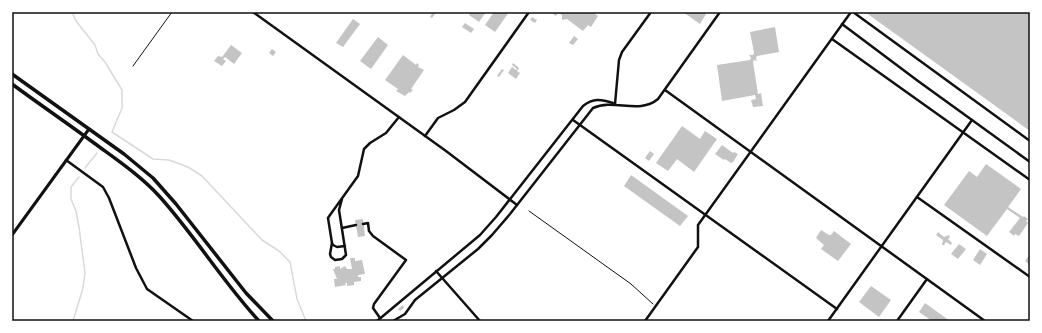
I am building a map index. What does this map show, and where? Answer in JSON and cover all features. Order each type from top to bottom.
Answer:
[{"type":"main road","points":[[12,74],[124,154],[164,189],[246,293],[273,321]]},
{"type":"main road","points":[[12,84],[136,174],[159,197],[231,289],[259,321]]},
{"type":"street","points":[[253,12],[425,136],[517,205]]},
{"type":"street","points":[[425,136],[438,118],[454,110],[465,102],[529,12]]},
{"type":"street","points":[[615,104],[619,60],[622,52],[650,12]]},
{"type":"street","points":[[393,321],[405,314],[415,300],[492,235],[593,108],[600,105],[615,104],[640,107],[653,103],[658,99],[720,12]]},
{"type":"street","points":[[645,321],[698,247],[698,225],[852,12],[1030,141]]},
{"type":"street","points":[[842,24],[1030,162]]},
{"type":"street","points":[[832,39],[1030,180]]},
{"type":"street","points":[[665,90],[985,321]]},
{"type":"street","points":[[377,321],[480,235],[510,200],[583,106],[589,101],[597,99],[615,104]]},
{"type":"street","points":[[342,199],[339,210],[346,255],[340,260],[335,260],[330,254],[332,243],[328,218],[358,176],[364,149],[370,143],[386,133],[399,117]]},
{"type":"street","points":[[572,120],[837,309]]},
{"type":"street","points":[[828,321],[972,120]]},
{"type":"street","points":[[12,235],[89,129]]},
{"type":"street","points":[[66,160],[103,187],[109,198],[136,268],[146,289],[193,321]]},
{"type":"street","points":[[917,197],[1030,277]]},
{"type":"street","points":[[363,224],[368,223],[370,234],[406,260],[374,304],[373,308],[380,318]]},
{"type":"street","points":[[342,228],[356,225]]},
{"type":"street","points":[[332,243],[336,248],[345,246]]},
{"type":"street","points":[[436,271],[480,321]]},
{"type":"street","points":[[897,321],[927,279]]},
{"type":"lane","points":[[133,66],[172,12]]},
{"type":"path","points":[[529,211],[631,284],[656,306]]},
{"type":"building","points":[[433,12],[436,12],[432,18],[430,17]]},
{"type":"building","points":[[471,12],[486,12],[479,22],[469,15]]},
{"type":"building","points":[[494,12],[509,12],[495,32],[485,25]]},
{"type":"building","points":[[550,12],[597,12],[595,14],[598,16],[591,27],[588,25],[583,31],[567,19],[562,20],[562,15],[558,13],[556,16]]},
{"type":"building","points":[[683,12],[703,12],[706,14],[700,24]]},
{"type":"building","points":[[865,12],[1030,12],[1030,131]]},
{"type":"building","points":[[532,17],[537,20],[535,23],[530,20]]},
{"type":"building","points":[[353,19],[360,24],[343,47],[336,43]]},
{"type":"building","points":[[465,23],[474,29],[471,33],[462,27]]},
{"type":"building","points":[[775,27],[779,52],[757,56],[757,61],[754,60],[753,62],[758,94],[761,93],[763,106],[753,107],[751,100],[756,99],[755,95],[722,101],[717,65],[750,60],[751,58],[749,55],[753,55],[754,53],[750,32]]},
{"type":"building","points":[[574,36],[578,39],[573,45],[569,43]]},
{"type":"building","points":[[378,37],[388,45],[371,69],[360,61]]},
{"type":"building","points":[[231,45],[242,53],[234,64],[225,57],[223,59],[226,61],[222,66],[214,61],[218,56],[222,57]]},
{"type":"building","points":[[272,49],[276,52],[273,56],[269,53]]},
{"type":"building","points":[[403,55],[416,65],[417,63],[419,65],[418,67],[424,70],[411,89],[413,90],[405,96],[396,91],[398,89],[385,80]]},
{"type":"building","points":[[513,63],[519,68],[517,71],[520,73],[516,79],[508,73],[512,67],[516,70],[517,69],[512,65]]},
{"type":"building","points":[[502,69],[504,70],[499,77],[497,76]]},
{"type":"building","points":[[682,126],[700,139],[705,131],[717,139],[694,172],[677,159],[668,171],[656,163]]},
{"type":"building","points":[[722,145],[733,153],[738,154],[733,162],[731,163],[725,159],[724,160],[715,154]]},
{"type":"building","points":[[650,151],[654,154],[649,161],[645,158]]},
{"type":"building","points":[[986,164],[1021,189],[1008,207],[1028,219],[1026,221],[1028,223],[1019,236],[1015,234],[1014,236],[1009,232],[1020,218],[1007,209],[987,236],[944,205],[969,171],[977,177]]},
{"type":"building","points":[[631,175],[688,216],[680,226],[624,186]]},
{"type":"building","points":[[363,219],[365,236],[358,237],[355,220]]},
{"type":"building","points":[[821,230],[829,235],[831,235],[834,231],[851,244],[838,261],[821,249],[824,245],[816,238]]},
{"type":"building","points":[[938,232],[944,237],[949,235],[950,237],[948,239],[952,243],[951,245],[946,242],[942,245],[943,240],[936,235]]},
{"type":"building","points":[[959,244],[966,249],[958,259],[951,254]]},
{"type":"building","points":[[980,249],[987,254],[980,265],[973,260]]},
{"type":"building","points":[[1030,254],[1030,265],[1025,261]]},
{"type":"building","points":[[350,258],[355,258],[355,261],[362,260],[365,274],[358,275],[358,277],[361,277],[361,281],[354,282],[354,285],[347,286],[347,283],[345,283],[346,285],[335,287],[334,279],[337,279],[333,269],[340,266],[340,269],[345,266],[347,269],[352,269]]},
{"type":"building","points":[[871,286],[891,300],[879,317],[859,302]]},
{"type":"building","points":[[925,303],[950,321],[932,321],[919,312]]},
{"type":"building","points":[[403,305],[404,308],[400,311],[398,309]]},
{"type":"waterway","points":[[72,12],[76,21],[95,45],[98,54],[105,62],[122,90],[122,108],[112,132],[153,159],[169,160],[188,167],[202,176],[262,240],[279,251],[290,262],[297,299],[306,321]]},
{"type":"waterway","points":[[85,168],[97,153]]},
{"type":"waterway","points":[[73,321],[83,288],[85,273],[76,211],[71,199],[71,187],[79,177]]}]
